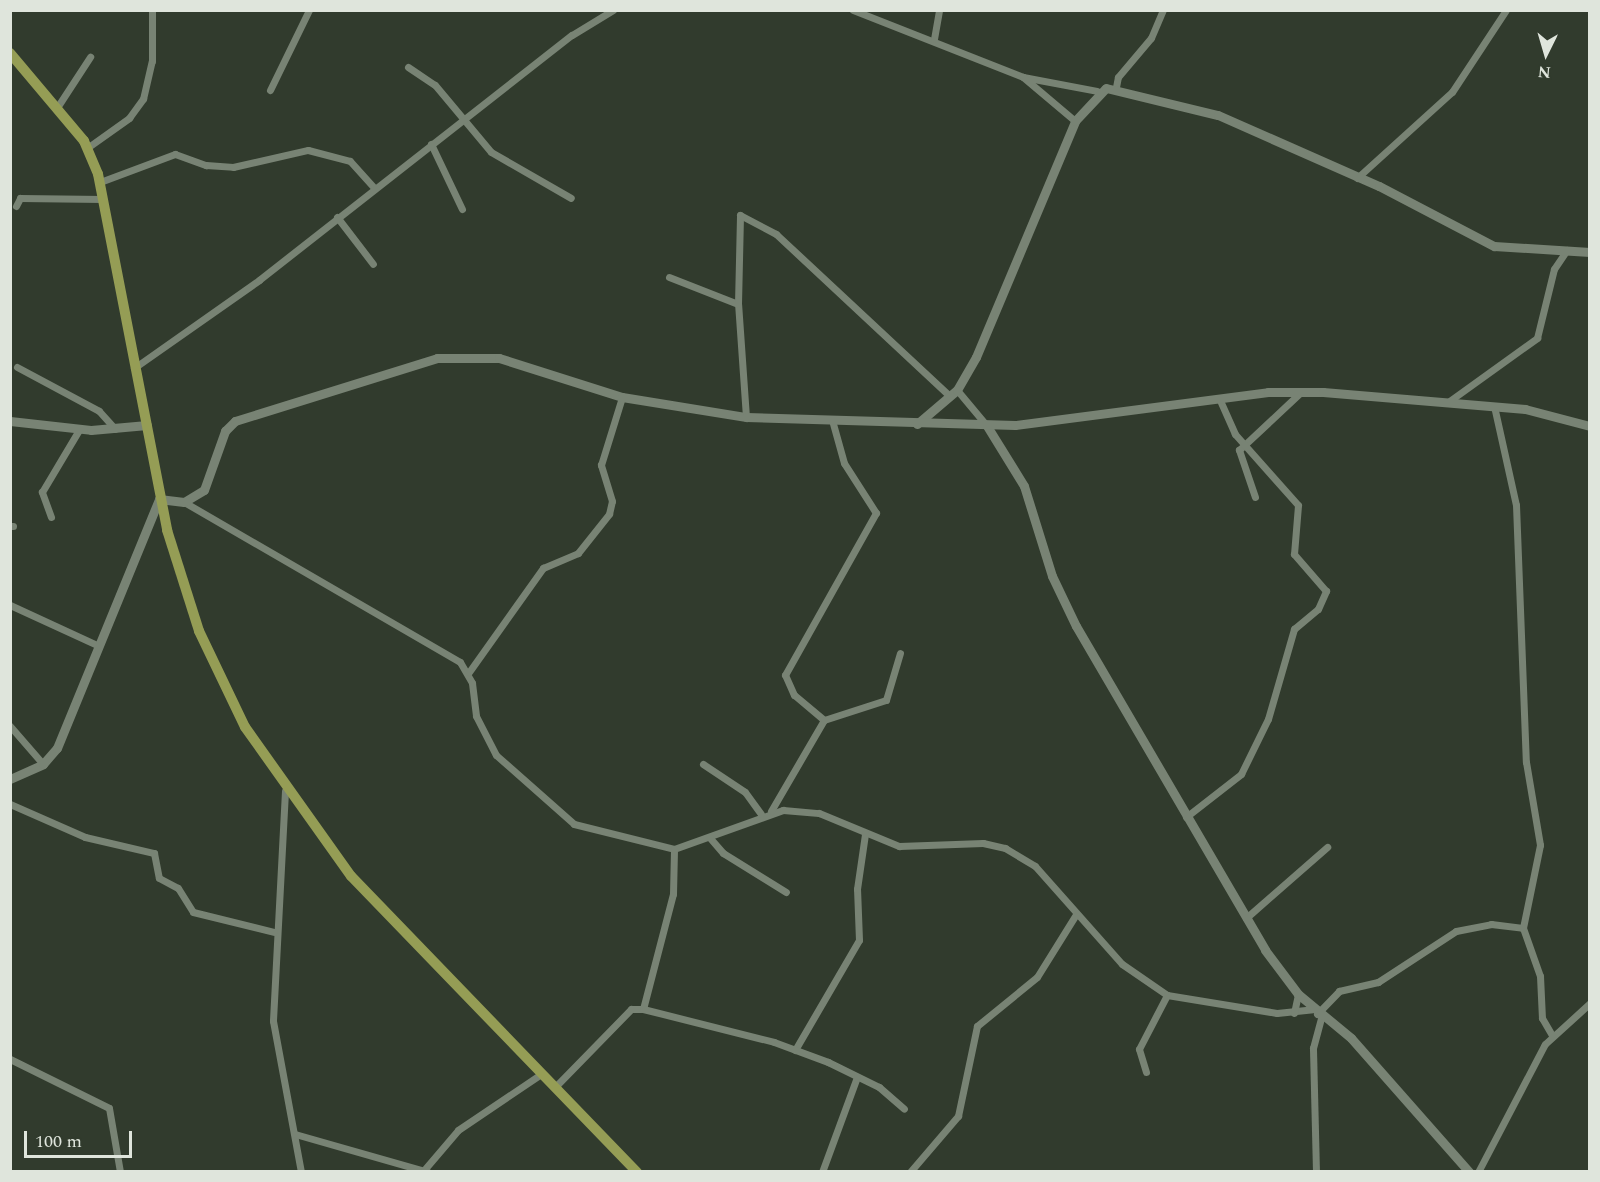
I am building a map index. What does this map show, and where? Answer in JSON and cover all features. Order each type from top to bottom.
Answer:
[{"type":"main road","points":[[10,53],[58,106],[87,148],[100,182],[159,499],[187,598],[223,685],[285,791],[351,876],[637,1172]]},
{"type":"street","points":[[87,148],[129,118],[143,99],[152,62],[152,10]]},
{"type":"street","points":[[270,90],[309,10]]},
{"type":"street","points":[[134,369],[337,217],[461,120],[612,10]]},
{"type":"street","points":[[853,10],[934,39],[1023,77],[1097,91],[1116,87],[1218,115],[1357,178],[1494,246],[1590,252]]},
{"type":"street","points":[[934,39],[939,10]]},
{"type":"street","points":[[1116,87],[1118,77],[1151,38],[1163,10]]},
{"type":"street","points":[[1357,178],[1452,92],[1506,10]]},
{"type":"street","points":[[58,106],[90,57]]},
{"type":"street","points":[[408,67],[435,85],[461,120],[507,163],[571,198]]},
{"type":"street","points":[[1023,77],[1075,121]]},
{"type":"street","points":[[918,424],[953,393],[999,311],[1075,121],[1097,91]]},
{"type":"street","points":[[431,144],[462,209]]},
{"type":"street","points":[[100,182],[175,154],[206,165],[233,167],[308,150],[350,161],[374,188]]},
{"type":"street","points":[[16,206],[20,198],[103,199]]},
{"type":"street","points":[[746,417],[738,304],[740,215],[776,234],[987,426],[1024,486],[1052,576],[1076,626],[1246,918],[1298,994],[1317,1014],[1351,1038],[1469,1172]]},
{"type":"street","points":[[337,217],[373,264]]},
{"type":"street","points":[[1448,402],[1537,338],[1554,269],[1568,249]]},
{"type":"street","points":[[669,277],[738,304]]},
{"type":"street","points":[[184,502],[204,490],[225,431],[235,421],[437,358],[499,358],[622,397],[746,417],[987,426],[1219,398],[1301,392],[1494,406],[1590,426]]},
{"type":"street","points":[[17,367],[99,411],[115,429]]},
{"type":"street","points":[[1255,497],[1240,458],[1243,443],[1301,392]]},
{"type":"street","points":[[469,672],[543,568],[578,553],[609,514],[612,501],[601,465],[622,397]]},
{"type":"street","points":[[1186,817],[1241,774],[1268,719],[1294,629],[1318,609],[1326,591],[1293,554],[1298,506],[1243,443],[1219,398]]},
{"type":"street","points":[[1494,406],[1516,505],[1526,762],[1540,845],[1523,928],[1540,976],[1542,1018],[1552,1035]]},
{"type":"street","points":[[824,720],[794,695],[785,675],[876,513],[844,463],[832,420]]},
{"type":"street","points":[[10,421],[79,430],[147,425]]},
{"type":"street","points":[[51,517],[42,492],[79,430]]},
{"type":"street","points":[[10,779],[43,764],[64,735],[97,645],[159,499],[184,502],[447,652],[469,672],[476,717],[496,755],[550,808],[574,824],[674,849],[710,838],[771,811],[819,813],[865,834],[899,846],[983,843],[1005,849],[1035,866],[1075,916],[1122,964],[1167,995],[1294,1013],[1317,1014]]},
{"type":"street","points":[[10,605],[97,645]]},
{"type":"street","points":[[771,811],[824,720],[882,704],[892,693],[900,653]]},
{"type":"street","points":[[10,726],[43,764]]},
{"type":"street","points":[[703,764],[745,792],[761,814]]},
{"type":"street","points":[[285,791],[274,932],[273,1021],[301,1172]]},
{"type":"street","points":[[10,804],[84,837],[154,854],[159,878],[178,888],[193,912],[274,932]]},
{"type":"street","points":[[795,1050],[840,980],[859,940],[857,889],[865,834]]},
{"type":"street","points":[[710,838],[723,853],[786,892]]},
{"type":"street","points":[[1246,918],[1327,847]]},
{"type":"street","points":[[643,1009],[673,894],[674,849]]},
{"type":"street","points":[[910,1172],[958,1116],[977,1026],[1037,976],[1075,916]]},
{"type":"street","points":[[1316,1172],[1313,1048],[1317,1014],[1339,991],[1378,982],[1456,931],[1491,924],[1523,928]]},
{"type":"street","points":[[1294,1013],[1298,994]]},
{"type":"street","points":[[1146,1072],[1138,1049],[1167,995]]},
{"type":"street","points":[[1478,1172],[1552,1035],[1590,1003]]},
{"type":"street","points":[[555,1087],[631,1009],[643,1009],[795,1050],[857,1077],[904,1108]]},
{"type":"street","points":[[10,1059],[109,1108],[120,1172]]},
{"type":"street","points":[[295,1134],[426,1171],[458,1130],[541,1074]]},
{"type":"street","points":[[822,1172],[857,1077]]}]
